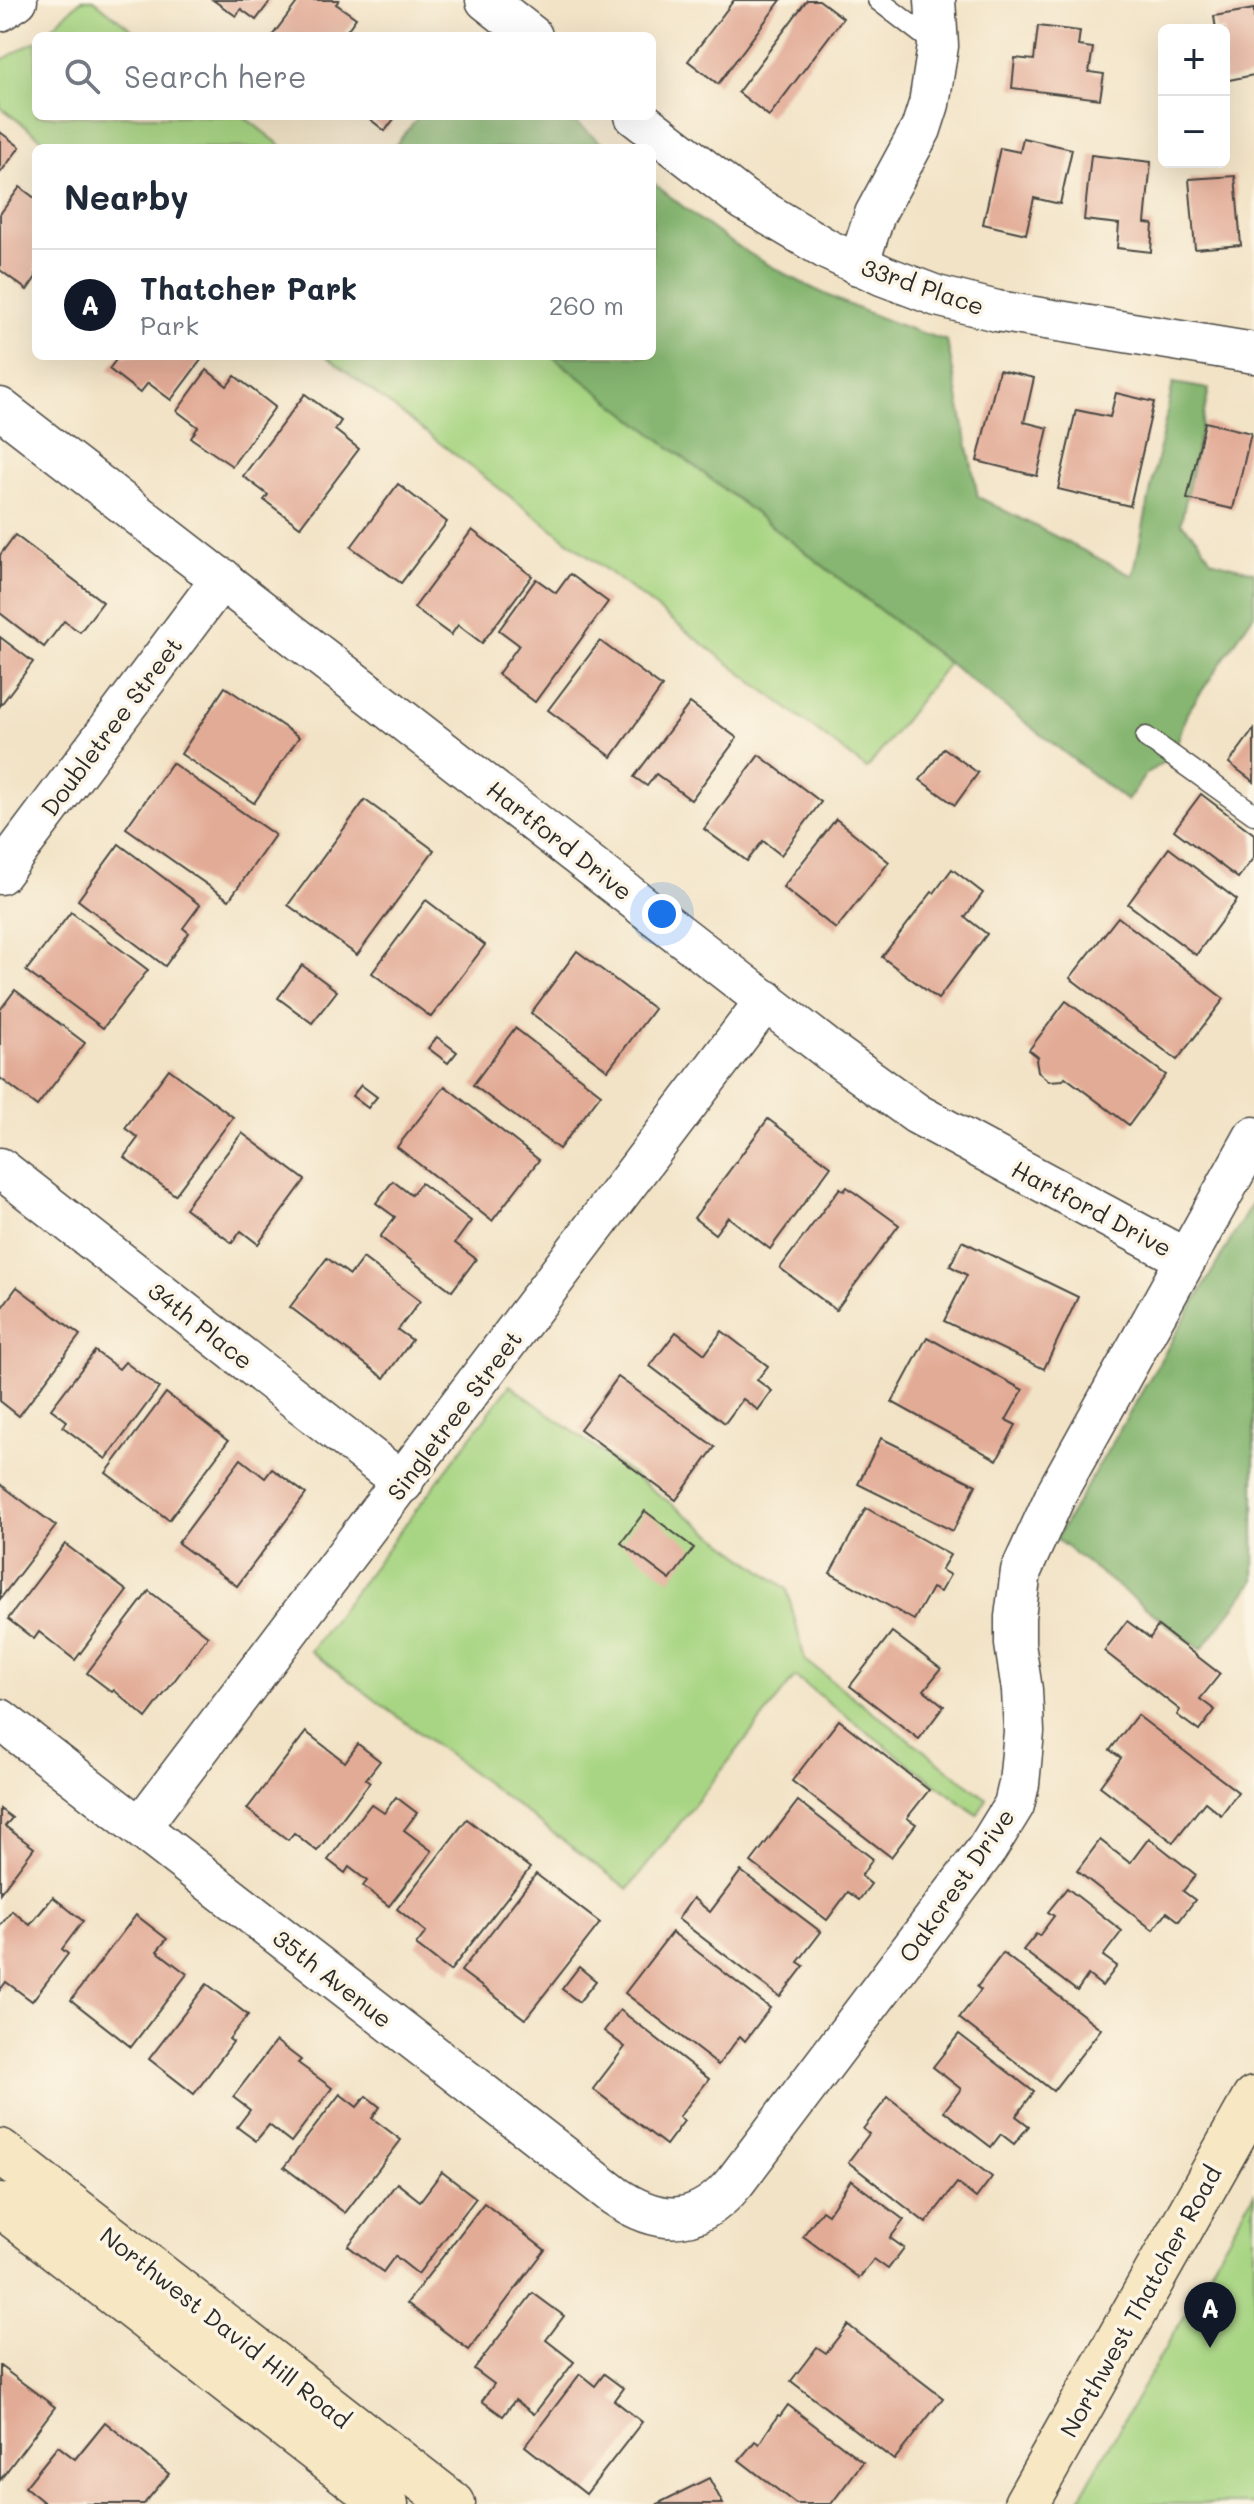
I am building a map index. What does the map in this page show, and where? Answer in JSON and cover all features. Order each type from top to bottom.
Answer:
[{"type":"street","points":[[0,11],[17,0]]},
{"type":"street","points":[[486,0],[527,32]]},
{"type":"street","points":[[858,265],[875,214],[921,129],[929,104],[938,46],[935,0]]},
{"type":"street","name":"33rd Place","points":[[640,120],[744,200],[858,265],[937,296],[997,311],[1254,353]]},
{"type":"street","name":"Hartford Drive","points":[[0,408],[830,1051],[917,1114],[1186,1259]]},
{"type":"street","name":"Doubletree Street","points":[[0,874],[222,578]]},
{"type":"street","name":"Singletree Street","points":[[140,1827],[766,1000]]},
{"type":"street","name":"Oakcrest Drive","points":[[675,2218],[705,2211],[726,2193],[987,1849],[1014,1805],[1024,1732],[1015,1644],[1021,1571],[1058,1490],[1254,1137]]},
{"type":"street","name":"34th Place","points":[[0,1168],[403,1483]]},
{"type":"street","name":"35th Avenue","points":[[0,1719],[615,2196],[633,2208],[675,2218]]},
{"type":"street","name":"Northwest Thatcher Road","points":[[1026,2504],[1254,2099]]},
{"type":"street","name":"Northwest David Hill Road","points":[[0,2151],[453,2504]]},
{"type":"street","name":"Northwest David Hill Road","points":[[0,2205],[386,2504]]},
{"type":"lane","points":[[878,0],[938,46]]},
{"type":"lane","points":[[1146,737],[1254,814]]},
{"type":"green space","points":[[81,0],[94,0],[135,32],[47,32]]},
{"type":"green space","points":[[32,43],[32,120],[248,120],[279,144],[49,144],[0,107],[0,61]]},
{"type":"green space","points":[[416,120],[572,120],[603,144],[396,144]]},
{"type":"green space","points":[[656,185],[716,231],[778,270],[861,310],[947,341],[978,497],[1133,576],[1173,383],[1209,389],[1181,523],[1199,540],[1211,560],[1254,572],[1254,614],[1187,713],[1173,755],[1146,774],[1127,801],[557,360],[656,360]]},
{"type":"green space","points":[[331,360],[557,360],[948,663],[867,769]]},
{"type":"green space","points":[[1254,1200],[1254,1581],[1201,1650],[1056,1539]]},
{"type":"green space","points":[[510,1385],[787,1589],[805,1660],[987,1799],[977,1815],[795,1677],[628,1889],[310,1651]]},
{"type":"green space","points":[[1254,2193],[1254,2504],[1076,2504]]},
{"type":"building","points":[[213,0],[271,0],[256,20],[241,9],[236,16]]},
{"type":"building","points":[[299,0],[339,0],[336,4],[356,18],[346,32],[275,32]]},
{"type":"building","points":[[734,0],[781,0],[718,84],[688,61]]},
{"type":"building","points":[[807,0],[819,0],[843,18],[769,116],[738,92]]},
{"type":"building","points":[[1254,9],[1254,75],[1230,80],[1230,24],[1215,24],[1214,16]]},
{"type":"building","points":[[1038,26],[1080,31],[1078,46],[1093,48],[1089,72],[1104,74],[1100,99],[1012,88],[1015,58],[1034,60]]},
{"type":"building","points":[[371,120],[393,120],[385,131]]},
{"type":"building","points":[[0,132],[20,147],[0,173]]},
{"type":"building","points":[[1023,138],[1072,149],[1060,204],[1034,198],[1026,234],[983,224],[1000,148],[1020,152]]},
{"type":"building","points":[[1091,155],[1151,162],[1145,223],[1153,224],[1151,252],[1117,248],[1119,224],[1084,220]]},
{"type":"building","points":[[1235,176],[1241,245],[1195,249],[1189,179]]},
{"type":"building","points":[[20,187],[32,196],[32,283],[27,290],[0,270],[0,214]]},
{"type":"building","points":[[116,360],[201,360],[171,400],[148,383],[140,393],[109,369]]},
{"type":"building","points":[[207,370],[227,386],[235,376],[275,407],[232,466],[191,438],[198,427],[177,411]]},
{"type":"building","points":[[999,370],[1034,378],[1024,422],[1048,428],[1037,476],[977,461]]},
{"type":"building","points":[[1116,393],[1154,402],[1130,506],[1058,489],[1076,410],[1110,417]]},
{"type":"building","points":[[305,394],[341,421],[335,430],[359,449],[300,527],[264,500],[268,495],[243,476]]},
{"type":"building","points":[[1205,422],[1251,433],[1233,509],[1187,499]]},
{"type":"building","points":[[398,484],[447,522],[401,583],[351,547]]},
{"type":"building","points":[[472,530],[532,576],[482,643],[458,625],[451,635],[414,608]]},
{"type":"building","points":[[15,535],[103,602],[80,632],[64,621],[44,647],[0,613],[0,555]]},
{"type":"building","points":[[570,574],[608,602],[535,702],[498,674],[519,645],[499,630],[536,579],[556,593]]},
{"type":"building","points":[[0,637],[33,662],[0,706]]},
{"type":"building","points":[[600,641],[662,687],[612,757],[548,710]]},
{"type":"building","points":[[225,687],[299,737],[254,803],[181,754]]},
{"type":"building","points":[[690,703],[737,738],[691,800],[656,774],[647,786],[634,777]]},
{"type":"building","points":[[1254,729],[1254,782],[1229,763]]},
{"type":"building","points":[[944,748],[978,773],[955,805],[920,780]]},
{"type":"building","points":[[759,755],[821,802],[781,855],[763,841],[747,861],[704,829]]},
{"type":"building","points":[[172,763],[275,835],[229,900],[126,828]]},
{"type":"building","points":[[1201,794],[1254,834],[1254,857],[1238,878],[1174,830]]},
{"type":"building","points":[[365,800],[434,850],[357,955],[288,905]]},
{"type":"building","points":[[836,819],[889,862],[836,929],[783,887]]},
{"type":"building","points":[[119,844],[200,905],[183,928],[189,933],[165,966],[78,900]]},
{"type":"building","points":[[1169,848],[1237,900],[1196,955],[1128,904]]},
{"type":"building","points":[[952,869],[983,893],[965,917],[987,934],[938,999],[882,957]]},
{"type":"building","points":[[426,900],[485,945],[431,1017],[372,973]]},
{"type":"building","points":[[71,912],[148,970],[103,1028],[26,971]]},
{"type":"building","points":[[1118,917],[1224,999],[1177,1060],[1070,978]]},
{"type":"building","points":[[577,951],[654,1009],[608,1070],[531,1013]]},
{"type":"building","points":[[302,965],[337,991],[312,1023],[278,998]]},
{"type":"building","points":[[15,990],[85,1043],[37,1106],[0,1078],[0,1010]]},
{"type":"building","points":[[1066,1001],[1166,1075],[1129,1125],[1065,1077],[1063,1080],[1049,1081],[1038,1072],[1038,1057],[1029,1050]]},
{"type":"building","points":[[515,1028],[601,1094],[559,1149],[473,1085]]},
{"type":"building","points":[[437,1037],[457,1052],[448,1063],[428,1048]]},
{"type":"building","points":[[169,1069],[233,1117],[175,1195],[124,1157],[138,1138],[125,1128]]},
{"type":"building","points":[[361,1085],[377,1097],[368,1108],[352,1096]]},
{"type":"building","points":[[445,1086],[539,1160],[492,1221],[397,1147]]},
{"type":"building","points":[[768,1119],[831,1166],[770,1249],[728,1217],[715,1234],[694,1218]]},
{"type":"building","points":[[242,1133],[305,1180],[258,1244],[241,1231],[232,1243],[185,1208]]},
{"type":"building","points":[[393,1181],[411,1195],[421,1183],[471,1221],[455,1243],[476,1259],[452,1291],[380,1237],[395,1217],[376,1203]]},
{"type":"building","points":[[847,1187],[899,1225],[836,1310],[780,1268],[840,1188],[844,1191]]},
{"type":"building","points":[[962,1241],[1078,1297],[1044,1369],[944,1321],[967,1275],[950,1266]]},
{"type":"building","points":[[327,1258],[350,1275],[363,1258],[420,1301],[398,1330],[412,1340],[384,1378],[290,1307]]},
{"type":"building","points":[[17,1287],[80,1335],[19,1416],[0,1401],[0,1310]]},
{"type":"building","points":[[722,1331],[768,1366],[757,1380],[772,1391],[758,1410],[743,1399],[725,1423],[650,1366],[676,1332],[705,1354]]},
{"type":"building","points":[[927,1337],[1023,1390],[1006,1420],[1016,1425],[997,1460],[892,1402]]},
{"type":"building","points":[[95,1351],[119,1369],[125,1362],[159,1388],[106,1459],[63,1427],[67,1421],[51,1409]]},
{"type":"building","points":[[618,1377],[715,1447],[676,1500],[580,1429]]},
{"type":"building","points":[[166,1393],[228,1441],[169,1520],[106,1473]]},
{"type":"building","points":[[881,1438],[976,1485],[953,1531],[858,1484]]},
{"type":"building","points":[[241,1459],[265,1478],[272,1469],[306,1494],[237,1586],[178,1543]]},
{"type":"building","points":[[0,1484],[56,1526],[0,1599]]},
{"type":"building","points":[[866,1508],[950,1555],[941,1570],[950,1575],[940,1592],[932,1588],[914,1620],[830,1573]]},
{"type":"building","points":[[645,1511],[694,1548],[670,1580],[621,1543]]},
{"type":"building","points":[[65,1544],[127,1591],[75,1660],[39,1632],[34,1639],[8,1619]]},
{"type":"building","points":[[149,1591],[208,1636],[146,1718],[114,1690],[112,1692],[87,1673]]},
{"type":"building","points":[[1127,1621],[1150,1638],[1158,1626],[1220,1674],[1200,1699],[1215,1710],[1199,1731],[1177,1715],[1180,1710],[1104,1651]]},
{"type":"building","points":[[892,1632],[941,1669],[924,1690],[944,1706],[919,1739],[850,1686]]},
{"type":"building","points":[[1137,1715],[1238,1792],[1221,1815],[1205,1802],[1173,1842],[1100,1786],[1121,1758],[1110,1750]]},
{"type":"building","points":[[839,1720],[929,1790],[907,1818],[916,1824],[891,1857],[792,1781]]},
{"type":"building","points":[[306,1732],[345,1762],[358,1744],[380,1761],[366,1779],[370,1782],[317,1851],[294,1833],[288,1840],[247,1809]]},
{"type":"building","points":[[396,1797],[417,1813],[404,1830],[432,1851],[389,1906],[363,1886],[367,1881],[349,1867],[345,1873],[328,1860],[371,1804],[384,1813]]},
{"type":"building","points":[[798,1801],[873,1859],[861,1876],[871,1884],[859,1900],[848,1892],[827,1920],[751,1862]]},
{"type":"building","points":[[0,1809],[12,1818],[5,1826],[34,1848],[0,1893]]},
{"type":"building","points":[[467,1819],[530,1868],[450,1971],[416,1945],[426,1932],[397,1909]]},
{"type":"building","points":[[1149,1838],[1196,1875],[1183,1891],[1195,1900],[1179,1921],[1167,1912],[1153,1930],[1077,1871],[1100,1840],[1130,1863]]},
{"type":"building","points":[[741,1871],[821,1932],[798,1962],[804,1966],[780,1997],[678,1919],[693,1898],[710,1912]]},
{"type":"building","points":[[536,1874],[600,1923],[525,2019],[461,1971]]},
{"type":"building","points":[[1067,1888],[1122,1931],[1103,1956],[1117,1966],[1102,1986],[1088,1975],[1077,1991],[1023,1950],[1054,1916],[1048,1912]]},
{"type":"building","points":[[53,1897],[83,1921],[62,1949],[68,1954],[32,2001],[6,1982],[0,1990],[0,1926],[12,1911],[30,1925]]},
{"type":"building","points":[[136,1915],[167,1939],[157,1951],[187,1974],[131,2047],[71,2000]]},
{"type":"building","points":[[672,1932],[770,2008],[745,2041],[740,2036],[718,2065],[625,1993]]},
{"type":"building","points":[[1003,1953],[1101,2029],[1053,2091],[959,2018],[981,1990],[977,1987]]},
{"type":"building","points":[[579,1967],[596,1981],[579,2002],[562,1989]]},
{"type":"building","points":[[207,1984],[248,2015],[229,2039],[233,2042],[194,2094],[149,2059]]},
{"type":"building","points":[[620,2010],[709,2079],[679,2117],[684,2121],[666,2145],[593,2089],[625,2047],[604,2031]]},
{"type":"building","points":[[959,2034],[1034,2092],[1016,2116],[1029,2126],[1014,2144],[1001,2134],[991,2147],[944,2111],[961,2089],[933,2067]]},
{"type":"building","points":[[276,2041],[301,2060],[298,2063],[332,2088],[291,2142],[269,2125],[256,2141],[237,2127],[250,2110],[233,2097]]},
{"type":"building","points":[[340,2094],[357,2107],[366,2096],[380,2107],[372,2118],[401,2140],[345,2213],[284,2167]]},
{"type":"building","points":[[888,2097],[992,2177],[976,2198],[957,2183],[926,2223],[848,2162],[869,2134],[863,2129]]},
{"type":"building","points":[[442,2172],[476,2198],[418,2274],[395,2256],[383,2272],[348,2246],[397,2183],[420,2201]]},
{"type":"building","points":[[851,2180],[904,2220],[890,2238],[904,2248],[888,2269],[874,2259],[859,2278],[803,2236],[822,2210],[828,2214]]},
{"type":"building","points":[[484,2203],[545,2250],[469,2350],[407,2303]]},
{"type":"building","points":[[533,2293],[564,2316],[546,2340],[574,2362],[534,2414],[515,2400],[503,2416],[482,2401],[494,2384],[474,2369]]},
{"type":"building","points":[[848,2325],[943,2398],[894,2460],[791,2381],[817,2347],[826,2353]]},
{"type":"building","points":[[0,2366],[55,2407],[0,2480]]},
{"type":"building","points":[[580,2374],[595,2386],[604,2374],[623,2388],[614,2400],[642,2422],[586,2494],[525,2446]]},
{"type":"building","points":[[788,2405],[863,2462],[831,2504],[796,2504],[739,2460],[755,2441],[759,2444]]},
{"type":"building","points":[[105,2422],[169,2474],[144,2504],[46,2504],[25,2487],[58,2446],[75,2459]]},
{"type":"building","points":[[709,2478],[723,2504],[657,2504]]},
{"type":"place","name":"Thatcher Park","points":[[1210,2348]]}]
